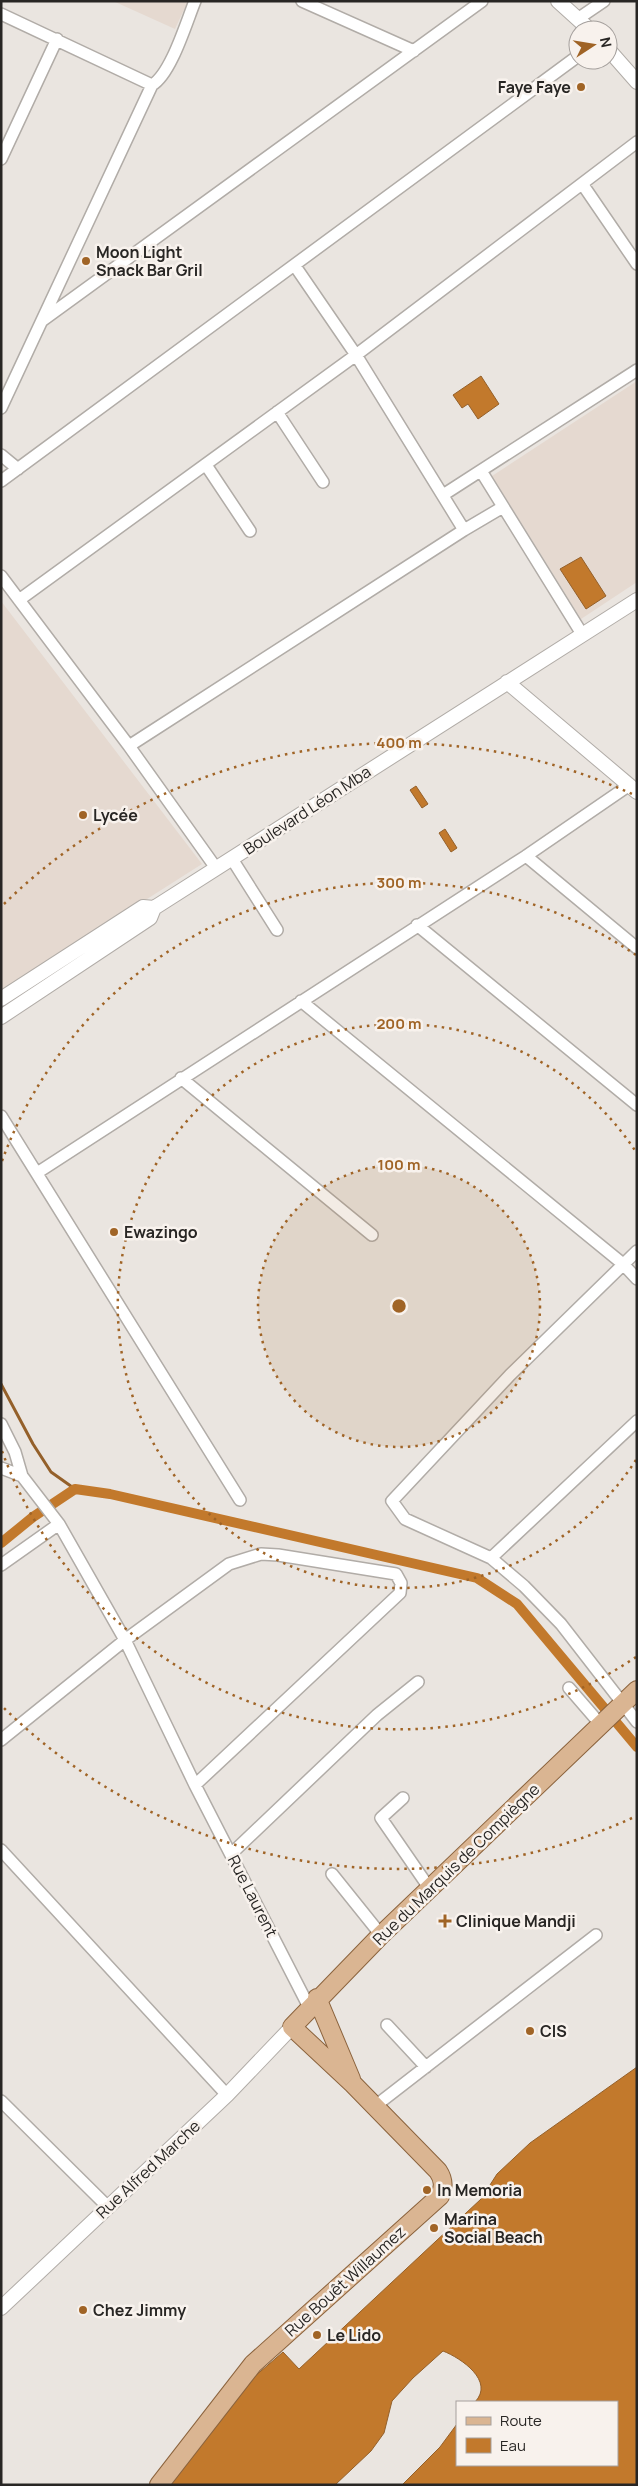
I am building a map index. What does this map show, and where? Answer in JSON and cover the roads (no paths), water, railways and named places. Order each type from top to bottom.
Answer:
[{"type":"main road","name":"Rue du Marquis de Compiègne","points":[[292,2027],[313,2003],[381,1935],[637,1690]]},
{"type":"main road","points":[[313,2003],[353,2084]]},
{"type":"main road","name":"Rue Bouêt Willaumez","points":[[159,2485],[253,2364],[440,2196],[443,2184],[438,2171],[353,2084],[292,2027]]},
{"type":"street","points":[[1,408],[152,86],[159,81],[166,70],[195,1]]},
{"type":"street","points":[[302,1],[414,51]]},
{"type":"street","points":[[43,320],[482,1]]},
{"type":"street","points":[[558,1],[578,18],[604,1]]},
{"type":"street","points":[[1,14],[57,39],[152,86]]},
{"type":"street","points":[[1,159],[57,39]]},
{"type":"street","points":[[618,61],[637,82]]},
{"type":"street","points":[[1,481],[568,63]]},
{"type":"street","points":[[19,600],[356,355],[583,185],[637,142]]},
{"type":"street","points":[[583,185],[637,264]]},
{"type":"street","points":[[295,266],[356,355],[464,530]]},
{"type":"street","points":[[443,495],[637,370]]},
{"type":"street","points":[[277,412],[323,482]]},
{"type":"street","points":[[1,455],[18,469]]},
{"type":"street","points":[[206,465],[250,531]]},
{"type":"street","points":[[481,471],[582,634]]},
{"type":"street","points":[[129,746],[464,530],[503,507]]},
{"type":"street","points":[[1,576],[129,746],[216,868]]},
{"type":"street","name":"Boulevard Léon Mba","points":[[1,1017],[150,918],[154,908],[637,600]]},
{"type":"street","points":[[37,1173],[418,925],[633,789],[507,682]]},
{"type":"street","points":[[526,856],[637,948]]},
{"type":"street","points":[[232,859],[276,930]]},
{"type":"street","name":"Boulevard Léon Mba","points":[[1,999],[143,907],[154,908]]},
{"type":"street","points":[[418,925],[637,1105]]},
{"type":"street","points":[[301,1001],[623,1264],[637,1279]]},
{"type":"street","points":[[181,1078],[372,1235]]},
{"type":"street","points":[[1,1116],[240,1500]]},
{"type":"street","points":[[637,1251],[510,1375],[392,1501],[405,1519],[491,1558],[524,1586],[561,1624],[637,1722]]},
{"type":"street","points":[[491,1558],[637,1422]]},
{"type":"street","name":"Rue Laurent","points":[[1,1424],[11,1444],[22,1476],[56,1521],[125,1640],[195,1786],[313,2003]]},
{"type":"street","points":[[1,1452],[11,1444]]},
{"type":"street","points":[[1,1468],[22,1476]]},
{"type":"street","points":[[1,1566],[56,1521]]},
{"type":"street","points":[[1,1740],[125,1640],[229,1564],[261,1554],[396,1574],[401,1584],[400,1593],[195,1786]]},
{"type":"street","points":[[231,1854],[377,1715],[418,1682]]},
{"type":"street","points":[[569,1688],[603,1723]]},
{"type":"street","points":[[403,1798],[381,1818],[430,1889]]},
{"type":"street","points":[[1,1850],[228,2094]]},
{"type":"street","points":[[332,1874],[381,1935]]},
{"type":"street","points":[[374,2107],[596,1935]]},
{"type":"street","points":[[387,2025],[426,2067]]},
{"type":"street","name":"Rue Alfred Marche","points":[[1,2308],[228,2094],[292,2027]]},
{"type":"street","points":[[1,2101],[108,2207]]},
{"type":"water","points":[[481,376],[499,404],[478,419],[468,404],[462,408],[453,395]]},
{"type":"water","points":[[581,557],[606,596],[586,609],[560,569]]},
{"type":"water","points":[[416,786],[428,804],[422,808],[410,790]]},
{"type":"water","points":[[445,829],[457,848],[451,852],[439,833]]},
{"type":"water","points":[[637,2067],[637,2485],[402,2485],[440,2447],[456,2425],[456,2466],[618,2466],[618,2401],[476,2401],[480,2394],[481,2386],[478,2378],[466,2365],[443,2351],[413,2378],[392,2401],[384,2433],[371,2451],[335,2485],[169,2485],[239,2390],[283,2352],[299,2369],[481,2199],[497,2174],[530,2143]]},
{"type":"waterway","points":[[1,1384],[33,1444],[51,1472],[75,1489]]},
{"type":"waterway","points":[[1,1543],[33,1517],[75,1489],[110,1494],[477,1578],[517,1604],[637,1747]]},
{"type":"place","name":"Faye Faye","points":[[581,87]]},
{"type":"place","name":"Moon Light Snack Bar Gril","points":[[86,261]]},
{"type":"place","name":"Lycée","points":[[83,815]]},
{"type":"place","name":"Ewazingo","points":[[114,1232]]},
{"type":"place","name":"Clinique Mandji","points":[[445,1921]]},
{"type":"place","name":"CIS","points":[[530,2031]]},
{"type":"place","name":"In Memoria","points":[[427,2190]]},
{"type":"place","name":"Marina Social Beach","points":[[434,2228]]},
{"type":"place","name":"Chez Jimmy","points":[[83,2310]]},
{"type":"place","name":"Le Lido","points":[[317,2335]]}]
